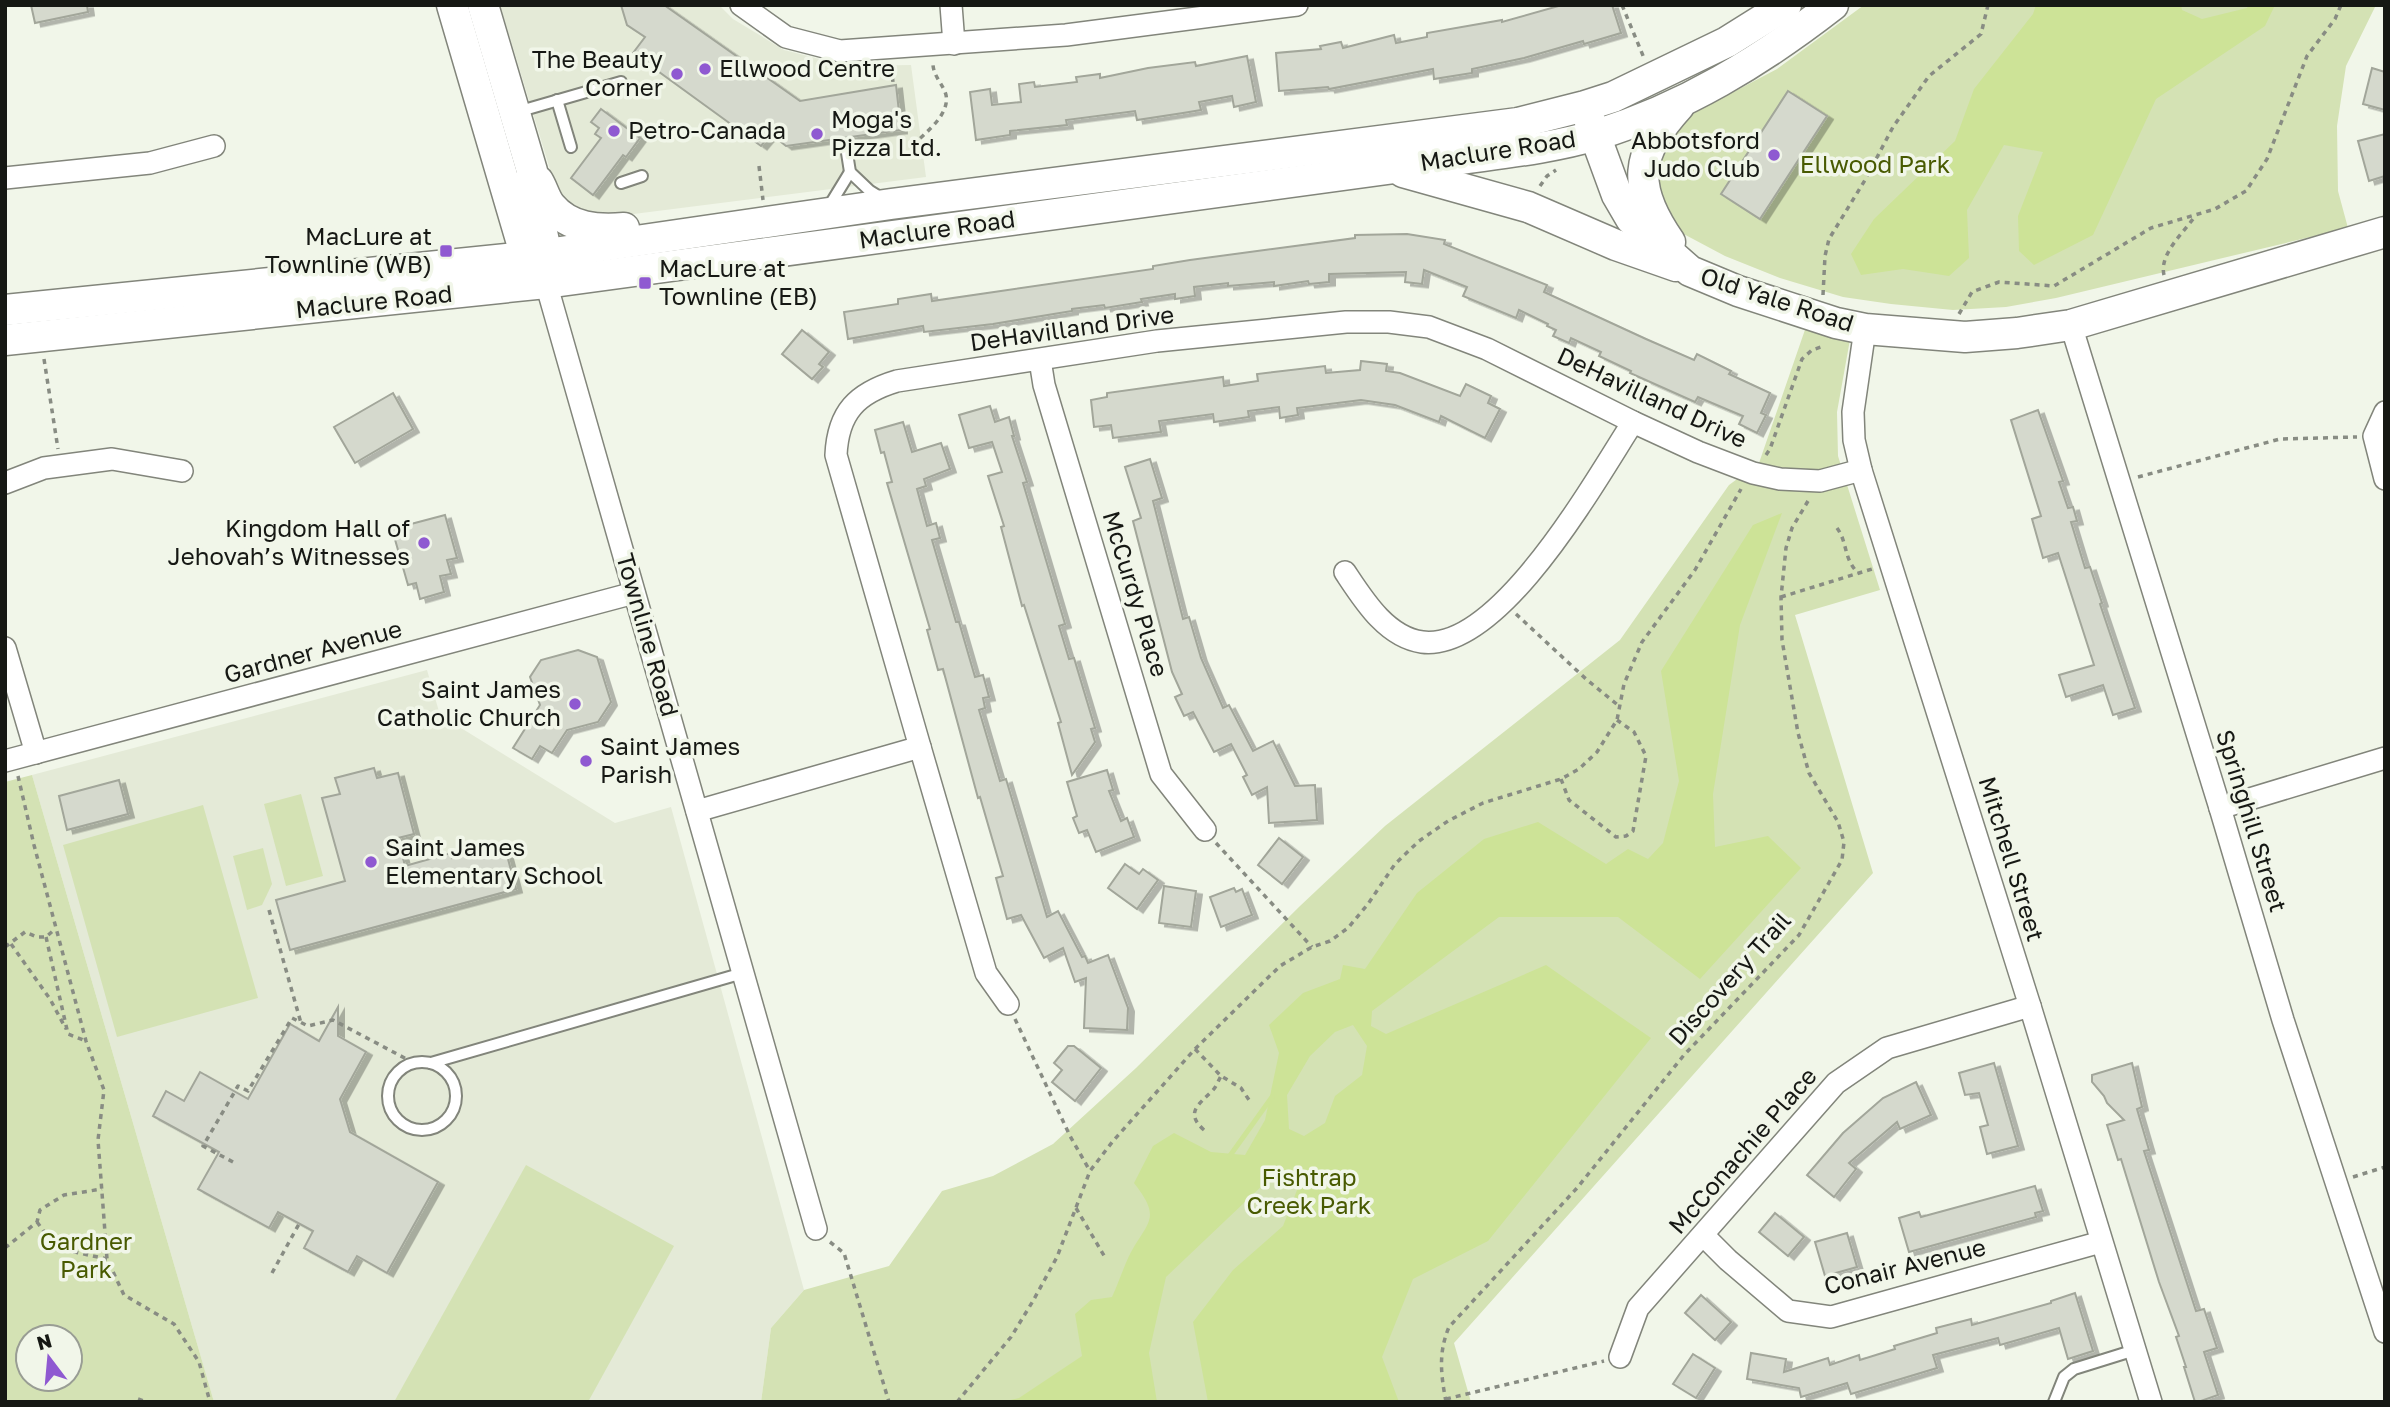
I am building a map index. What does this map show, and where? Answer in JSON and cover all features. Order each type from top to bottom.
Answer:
[{"type":"main road","name":"Townline Road","points":[[452,5],[540,265]]},
{"type":"main road","name":"Townline Road","points":[[483,5],[532,172],[531,191],[540,265]]},
{"type":"main road","name":"Maclure Road","points":[[5,310],[540,265],[678,235],[822,214],[1518,123],[1613,97],[1727,42],[1786,5]]},
{"type":"main road","name":"Maclure Road","points":[[5,340],[540,265],[1389,168],[1503,152],[1595,135],[1683,102],[1765,56],[1833,5]]},
{"type":"main road","points":[[1683,102],[1655,134],[1643,170],[1644,193],[1650,212],[1690,271]]},
{"type":"main road","name":"Old Yale Road","points":[[1585,106],[1617,195],[1631,219],[1690,271],[1738,291],[1836,323],[1863,343],[2017,333],[2071,325],[2385,232]]},
{"type":"main road","points":[[1389,168],[1528,207],[1690,271]]},
{"type":"main road","points":[[532,172],[551,205],[574,223],[601,230],[655,225],[678,235]]},
{"type":"street","points":[[741,5],[786,37],[840,51],[1066,35],[1297,5]]},
{"type":"street","points":[[951,5],[954,44]]},
{"type":"street","points":[[5,178],[150,163],[214,146]]},
{"type":"street","name":"Townline Road","points":[[540,265],[816,1229]]},
{"type":"street","name":"DeHavilland Drive","points":[[1008,1004],[986,972],[839,470],[837,437],[849,410],[874,388],[897,381],[1157,341],[1346,322],[1388,322],[1429,327],[1477,345],[1633,422],[1698,452],[1753,473],[1780,479],[1820,481],[1861,470]]},
{"type":"street","name":"Springhill Street","points":[[2071,325],[2283,1020],[2385,1332]]},
{"type":"street","name":"Mitchell Street","points":[[1863,343],[1853,412],[1854,440],[1861,470],[2030,1006],[2151,1402]]},
{"type":"street","name":"McCurdy Place","points":[[1040,360],[1045,385],[1161,774],[1205,830]]},
{"type":"street","points":[[2385,412],[2374,436],[2385,479]]},
{"type":"street","points":[[1345,572],[1369,608],[1398,633],[1422,642],[1445,640],[1472,627],[1503,603],[1553,546],[1633,422]]},
{"type":"street","points":[[5,483],[44,468],[112,459],[182,471]]},
{"type":"street","name":"Gardner Avenue","points":[[10,760],[634,593]]},
{"type":"street","points":[[5,648],[36,753]]},
{"type":"street","points":[[697,811],[919,747]]},
{"type":"street","points":[[2220,808],[2385,758]]},
{"type":"street","name":"McConachie Place","points":[[1620,1357],[1638,1308],[1836,1083],[1887,1048],[2030,1006]]},
{"type":"street","name":"Conair Avenue","points":[[1704,1236],[1788,1311],[1831,1317],[2102,1242]]},
{"type":"lane","points":[[514,113],[621,82]]},
{"type":"lane","points":[[557,100],[571,147]]},
{"type":"lane","points":[[847,153],[850,172],[870,191],[891,204]]},
{"type":"lane","points":[[822,214],[834,201],[850,172]]},
{"type":"lane","points":[[621,183],[642,176]]},
{"type":"lane","points":[[431,1063],[449,1074],[456,1093],[456,1104],[451,1115],[433,1129],[410,1128],[392,1114],[387,1091],[398,1071],[414,1063],[431,1063],[743,973]]},
{"type":"lane","points":[[2054,1402],[2064,1377],[2074,1369],[2135,1350]]},
{"type":"path","points":[[1622,5],[1648,66]]},
{"type":"path","points":[[1823,298],[1825,256],[1829,239],[1893,127],[1929,76],[1981,34],[1988,5]]},
{"type":"path","points":[[1963,309],[1972,292],[1999,282],[2054,286],[2151,228],[2216,209],[2246,191],[2267,159],[2307,56],[2335,19],[2341,5]]},
{"type":"path","points":[[913,145],[939,118],[946,106],[946,94],[934,74],[932,46]]},
{"type":"path","points":[[892,75],[893,82]]},
{"type":"path","points":[[759,166],[763,197]]},
{"type":"path","points":[[2169,297],[2162,268],[2169,252],[2194,217]]},
{"type":"path","points":[[41,337],[60,466]]},
{"type":"path","points":[[957,1402],[1011,1337],[1057,1257],[1090,1171],[1113,1141],[1195,1049],[1280,966],[1312,947],[1330,941],[1348,928],[1395,864],[1419,841],[1448,821],[1483,803],[1561,779],[1578,769],[1597,752],[1617,720],[1624,684],[1642,642],[1695,570],[1737,494],[1770,449],[1802,359],[1812,350],[1825,345],[1863,343]]},
{"type":"path","points":[[2120,483],[2165,468],[2280,439],[2374,436]]},
{"type":"path","name":"Discovery Trail","points":[[1446,1400],[1441,1375],[1442,1345],[1449,1327],[1577,1188],[1684,1055],[1799,935],[1842,860],[1844,842],[1838,822],[1809,773],[1798,733],[1782,640],[1781,597],[1786,548],[1792,528],[1820,481]]},
{"type":"path","points":[[1837,528],[1841,533],[1848,561],[1858,573]]},
{"type":"path","points":[[1781,597],[1891,563]]},
{"type":"path","points":[[1503,603],[1619,706]]},
{"type":"path","points":[[1561,779],[1569,800],[1616,837],[1633,831],[1646,756],[1634,732],[1617,720]]},
{"type":"path","points":[[10,760],[86,1041],[104,1090],[98,1140],[107,1259],[124,1295],[174,1324],[199,1362],[210,1402]]},
{"type":"path","points":[[1205,830],[1312,947]]},
{"type":"path","points":[[269,910],[301,1023]]},
{"type":"path","points":[[5,947],[25,932],[46,937],[55,929]]},
{"type":"path","points":[[46,937],[68,1034]]},
{"type":"path","points":[[11,944],[50,999],[68,1034],[86,1041]]},
{"type":"path","points":[[1008,1004],[1070,1136],[1090,1171]]},
{"type":"path","points":[[233,1162],[203,1146],[238,1086],[248,1091],[292,1018],[308,1026],[333,1020],[414,1063]]},
{"type":"path","points":[[1195,1049],[1221,1076],[1241,1088],[1248,1100]]},
{"type":"path","points":[[1204,1130],[1196,1123],[1194,1111],[1200,1100],[1214,1090],[1221,1076]]},
{"type":"path","points":[[2337,1182],[2385,1167]]},
{"type":"path","points":[[5,1248],[37,1222],[40,1210],[64,1195],[102,1189]]},
{"type":"path","points":[[1076,1208],[1106,1259]]},
{"type":"path","points":[[37,1222],[56,1248],[107,1259]]},
{"type":"path","points":[[272,1273],[299,1224]]},
{"type":"path","points":[[816,1229],[844,1253],[889,1402]]},
{"type":"path","points":[[1446,1400],[1620,1357]]},
{"type":"path","points":[[138,1399],[146,1402]]},
{"type":"shaded area","name":"Ellwood Centre","points":[[500,5],[719,5],[733,19],[784,50],[847,66],[911,65],[926,177],[602,218],[586,215],[560,193],[552,176]]},
{"type":"shaded area","points":[[2036,5],[2181,5],[2182,10],[2202,19],[2247,8],[2249,5],[2275,5],[2265,26],[2156,99],[2093,235],[2034,265],[2019,251],[2018,216],[2043,152],[2004,145],[1967,210],[1969,258],[1949,276],[1903,269],[1861,275],[1851,254],[1874,219],[1955,141],[1974,89],[2033,14]]},
{"type":"shaded area","points":[[1782,513],[1740,625],[1713,794],[1715,847],[1768,836],[1801,868],[1700,979],[1618,917],[1499,917],[1372,1011],[1371,1026],[1386,1034],[1546,965],[1651,1038],[1488,1241],[1413,1279],[1382,1357],[1399,1402],[1208,1402],[1193,1322],[1233,1270],[1283,1226],[1297,1190],[1287,1179],[1266,1182],[1166,1277],[1149,1353],[1157,1402],[1002,1402],[1019,1398],[1082,1356],[1075,1314],[1091,1300],[1112,1297],[1129,1256],[1146,1227],[1150,1213],[1148,1205],[1134,1183],[1153,1146],[1174,1133],[1211,1152],[1245,1155],[1265,1120],[1279,1053],[1269,1025],[1303,993],[1340,979],[1343,965],[1365,969],[1417,893],[1484,839],[1538,822],[1606,864],[1628,849],[1648,859],[1663,843],[1679,781],[1661,671],[1753,525]],"holes":[[[1353,1025],[1367,1046],[1362,1075],[1335,1096],[1325,1123],[1304,1136],[1289,1129],[1287,1095],[1310,1056],[1335,1032]]]},
{"type":"shaded area","points":[[427,670],[440,715],[615,823],[671,807],[804,1290],[771,1328],[761,1402],[214,1402],[32,775]]},
{"type":"green space","name":"Ellwood Park","points":[[1864,5],[2376,5],[2346,66],[2337,126],[2338,191],[2348,228],[2056,298],[2006,307],[1953,310],[1843,297],[1780,278],[1725,256],[1678,231],[1659,201],[1658,168],[1664,143],[1688,116],[1777,69]]},
{"type":"green space","name":"Fishtrap Creek Park","points":[[1808,321],[1851,334],[1837,412],[1838,456],[1880,590],[1795,615],[1873,873],[1454,1343],[1471,1402],[761,1402],[771,1328],[804,1290],[889,1266],[942,1191],[993,1176],[1053,1144],[1136,1068],[1385,826],[1620,640],[1729,485],[1759,463]]},
{"type":"green space","name":"Gardner Park","points":[[32,775],[214,1402],[5,1402],[5,782]]},
{"type":"green space","points":[[301,794],[323,876],[286,886],[264,804]]},
{"type":"green space","points":[[203,805],[258,998],[117,1037],[63,845]]},
{"type":"green space","points":[[263,848],[272,884],[262,905],[247,910],[233,856]]},
{"type":"green space","points":[[526,1165],[674,1246],[588,1402],[394,1402]]},
{"type":"building","points":[[31,5],[87,5],[88,12],[35,23]]},
{"type":"building","name":"Ellwood Centre","points":[[621,5],[664,5],[800,101],[896,85],[901,130],[786,146],[771,134],[761,146],[633,53],[645,37],[627,25]]},
{"type":"building","points":[[1562,5],[1612,5],[1621,33],[1472,69],[1472,73],[1434,79],[1433,69],[1329,89],[1279,91],[1276,53],[1321,49],[1320,46],[1341,42],[1343,48],[1394,35],[1396,43],[1427,37],[1427,33],[1502,22]]},
{"type":"building","points":[[1247,56],[1256,102],[1234,107],[1232,96],[1199,102],[1201,110],[1137,120],[1135,111],[1066,120],[1067,125],[1010,131],[1010,135],[976,140],[970,92],[990,89],[992,105],[1021,102],[1019,84],[1034,82],[1035,87],[1077,82],[1076,77],[1100,74],[1100,78],[1148,68],[1195,62],[1196,66]]},
{"type":"building","points":[[2372,68],[2385,72],[2385,110],[2363,104]]},
{"type":"building","name":"Abbotsford Judo Club","points":[[1788,91],[1827,116],[1760,219],[1721,194]]},
{"type":"building","points":[[601,109],[640,138],[626,157],[623,155],[593,195],[571,178],[601,138],[595,134],[599,128],[591,122]]},
{"type":"building","points":[[2385,134],[2385,176],[2369,181],[2358,141]]},
{"type":"building","points":[[1407,234],[1445,240],[1444,244],[1547,285],[1544,292],[1694,360],[1697,354],[1731,371],[1729,374],[1770,393],[1761,413],[1766,415],[1757,433],[1739,424],[1743,416],[1698,397],[1695,402],[1630,373],[1631,371],[1599,356],[1601,352],[1571,338],[1569,343],[1553,336],[1556,330],[1547,326],[1548,324],[1519,310],[1516,318],[1463,296],[1467,287],[1424,270],[1422,284],[1405,282],[1406,272],[1329,274],[1329,282],[1309,284],[1308,281],[1274,286],[1274,282],[1228,286],[1228,283],[1194,287],[1195,296],[1175,299],[1175,294],[1141,299],[1142,302],[1105,308],[1104,305],[1072,309],[993,324],[924,332],[923,326],[848,339],[844,312],[898,304],[898,299],[931,294],[932,301],[1153,269],[1153,266],[1190,260],[1355,238],[1355,235]]},
{"type":"building","points":[[802,330],[829,352],[819,364],[823,367],[812,379],[782,354]]},
{"type":"building","points":[[1361,361],[1387,364],[1386,371],[1400,373],[1460,396],[1466,384],[1491,396],[1488,403],[1500,409],[1485,438],[1441,416],[1439,422],[1395,405],[1361,400],[1297,408],[1298,415],[1280,418],[1279,407],[1248,411],[1249,417],[1214,422],[1213,414],[1159,421],[1161,432],[1113,438],[1111,425],[1094,427],[1091,400],[1107,397],[1107,393],[1223,377],[1224,386],[1258,381],[1257,374],[1325,366],[1326,373],[1360,370]]},
{"type":"building","points":[[393,393],[413,429],[355,463],[334,427]]},
{"type":"building","points":[[990,406],[995,422],[1009,417],[1012,436],[1027,482],[1023,483],[1065,624],[1059,626],[1069,659],[1074,658],[1095,728],[1091,729],[1095,742],[1072,775],[1058,723],[1061,722],[1024,605],[1022,606],[1001,527],[1004,526],[988,476],[1002,472],[992,442],[969,448],[959,415]]},
{"type":"building","points":[[2038,410],[2063,481],[2059,482],[2068,508],[2073,507],[2077,521],[2071,522],[2085,568],[2090,567],[2135,708],[2113,715],[2103,685],[2066,697],[2059,675],[2094,665],[2058,553],[2043,558],[2032,519],[2041,516],[2011,420]]},
{"type":"building","points":[[903,422],[912,452],[941,443],[950,469],[924,479],[926,486],[917,489],[927,526],[936,523],[940,538],[932,540],[975,677],[983,675],[989,697],[983,698],[985,708],[979,710],[1000,781],[1006,779],[1047,917],[1058,911],[1082,957],[1085,956],[1088,963],[1108,955],[1128,1008],[1127,1030],[1084,1028],[1086,978],[1075,982],[1063,948],[1044,958],[1021,915],[1007,919],[996,878],[1003,876],[980,797],[978,798],[943,669],[938,670],[927,630],[930,629],[887,483],[892,482],[875,430]]},
{"type":"building","points":[[1150,459],[1162,498],[1153,501],[1183,619],[1189,617],[1201,658],[1223,708],[1229,705],[1253,751],[1273,741],[1295,786],[1315,785],[1317,820],[1269,823],[1267,787],[1252,795],[1243,777],[1247,775],[1231,744],[1214,752],[1193,712],[1184,716],[1175,697],[1182,694],[1172,672],[1133,521],[1141,518],[1125,467]]},
{"type":"building","name":"Kingdom Hall of Jehovah’s Witnesses","points":[[445,515],[457,558],[447,560],[451,574],[440,576],[444,592],[420,599],[416,583],[408,585],[392,529]]},
{"type":"building","name":"Saint James Catholic Church","points":[[578,650],[597,657],[611,702],[598,722],[567,730],[552,753],[540,746],[532,759],[513,748],[540,705],[530,677],[541,660]]},
{"type":"building","points":[[374,768],[377,778],[398,773],[414,834],[398,838],[405,866],[451,853],[452,858],[504,844],[516,889],[290,950],[276,900],[345,881],[322,798],[340,794],[335,778]]},
{"type":"building","points":[[1107,770],[1113,790],[1109,791],[1121,821],[1127,818],[1134,837],[1096,852],[1087,830],[1079,833],[1073,818],[1077,816],[1067,782]]},
{"type":"building","points":[[119,780],[128,814],[67,830],[59,796]]},
{"type":"building","points":[[1279,838],[1303,857],[1282,884],[1258,865]]},
{"type":"building","points":[[1125,864],[1139,874],[1143,869],[1158,880],[1137,909],[1108,888]]},
{"type":"building","points":[[1164,886],[1196,891],[1191,927],[1159,923]]},
{"type":"building","points":[[1234,888],[1236,892],[1242,889],[1252,915],[1221,927],[1210,897]]},
{"type":"building","points":[[338,1007],[338,1036],[366,1052],[340,1099],[350,1132],[438,1182],[387,1273],[357,1256],[348,1272],[304,1248],[313,1231],[278,1212],[269,1228],[198,1189],[219,1152],[153,1116],[166,1091],[184,1101],[200,1072],[248,1099],[290,1024],[319,1041]]},
{"type":"building","points":[[1068,1046],[1074,1046],[1101,1068],[1075,1101],[1052,1082],[1062,1070],[1054,1063]]},
{"type":"building","points":[[1994,1063],[2018,1146],[1987,1154],[1980,1127],[1988,1125],[1979,1093],[1965,1095],[1959,1073]]},
{"type":"building","points":[[2132,1063],[2142,1107],[2137,1109],[2149,1150],[2144,1151],[2196,1311],[2204,1309],[2217,1348],[2204,1352],[2218,1395],[2198,1402],[2195,1402],[2176,1337],[2179,1336],[2159,1282],[2121,1159],[2118,1160],[2107,1125],[2124,1120],[2092,1082],[2092,1075]]},
{"type":"building","points":[[1916,1082],[1931,1115],[1900,1129],[1897,1122],[1849,1163],[1856,1169],[1834,1197],[1807,1175],[1843,1133],[1883,1098]]},
{"type":"building","points":[[2035,1186],[2043,1211],[2035,1213],[2036,1217],[1909,1252],[1899,1218],[1919,1212],[1921,1217]]},
{"type":"building","points":[[1775,1213],[1804,1237],[1788,1256],[1759,1232]]},
{"type":"building","points":[[1847,1233],[1857,1267],[1825,1276],[1815,1242]]},
{"type":"building","points":[[2075,1293],[2093,1351],[2068,1359],[2059,1328],[2000,1345],[1998,1338],[1933,1355],[1937,1368],[1851,1394],[1847,1383],[1801,1397],[1799,1388],[1747,1379],[1751,1353],[1786,1359],[1784,1372],[1828,1358],[1830,1365],[1859,1355],[1860,1360],[1937,1333],[1936,1328],[1971,1319],[1972,1325],[2051,1303]]},
{"type":"building","points":[[1701,1295],[1731,1322],[1715,1340],[1685,1313]]},
{"type":"building","points":[[1693,1354],[1715,1368],[1696,1398],[1673,1384]]},
{"type":"waterway","points":[[1229,1157],[1272,1097]]},
{"type":"place","name":"Ellwood Centre","points":[[705,69]]},
{"type":"place","name":"The Beauty Corner","points":[[677,74]]},
{"type":"place","name":"Petro-Canada","points":[[614,131]]},
{"type":"place","name":"Moga's Pizza Ltd.","points":[[817,134]]},
{"type":"place","name":"Abbotsford Judo Club","points":[[1774,155]]},
{"type":"place","name":"MacLure at Townline (WB)","points":[[446,251]]},
{"type":"place","name":"MacLure at Townline (EB)","points":[[645,283]]},
{"type":"place","name":"Kingdom Hall of Jehovah’s Witnesses","points":[[424,543]]},
{"type":"place","name":"Saint James Catholic Church","points":[[575,704]]},
{"type":"place","name":"Saint James Parish","points":[[586,761]]},
{"type":"place","name":"Saint James Elementary School","points":[[371,862]]}]
